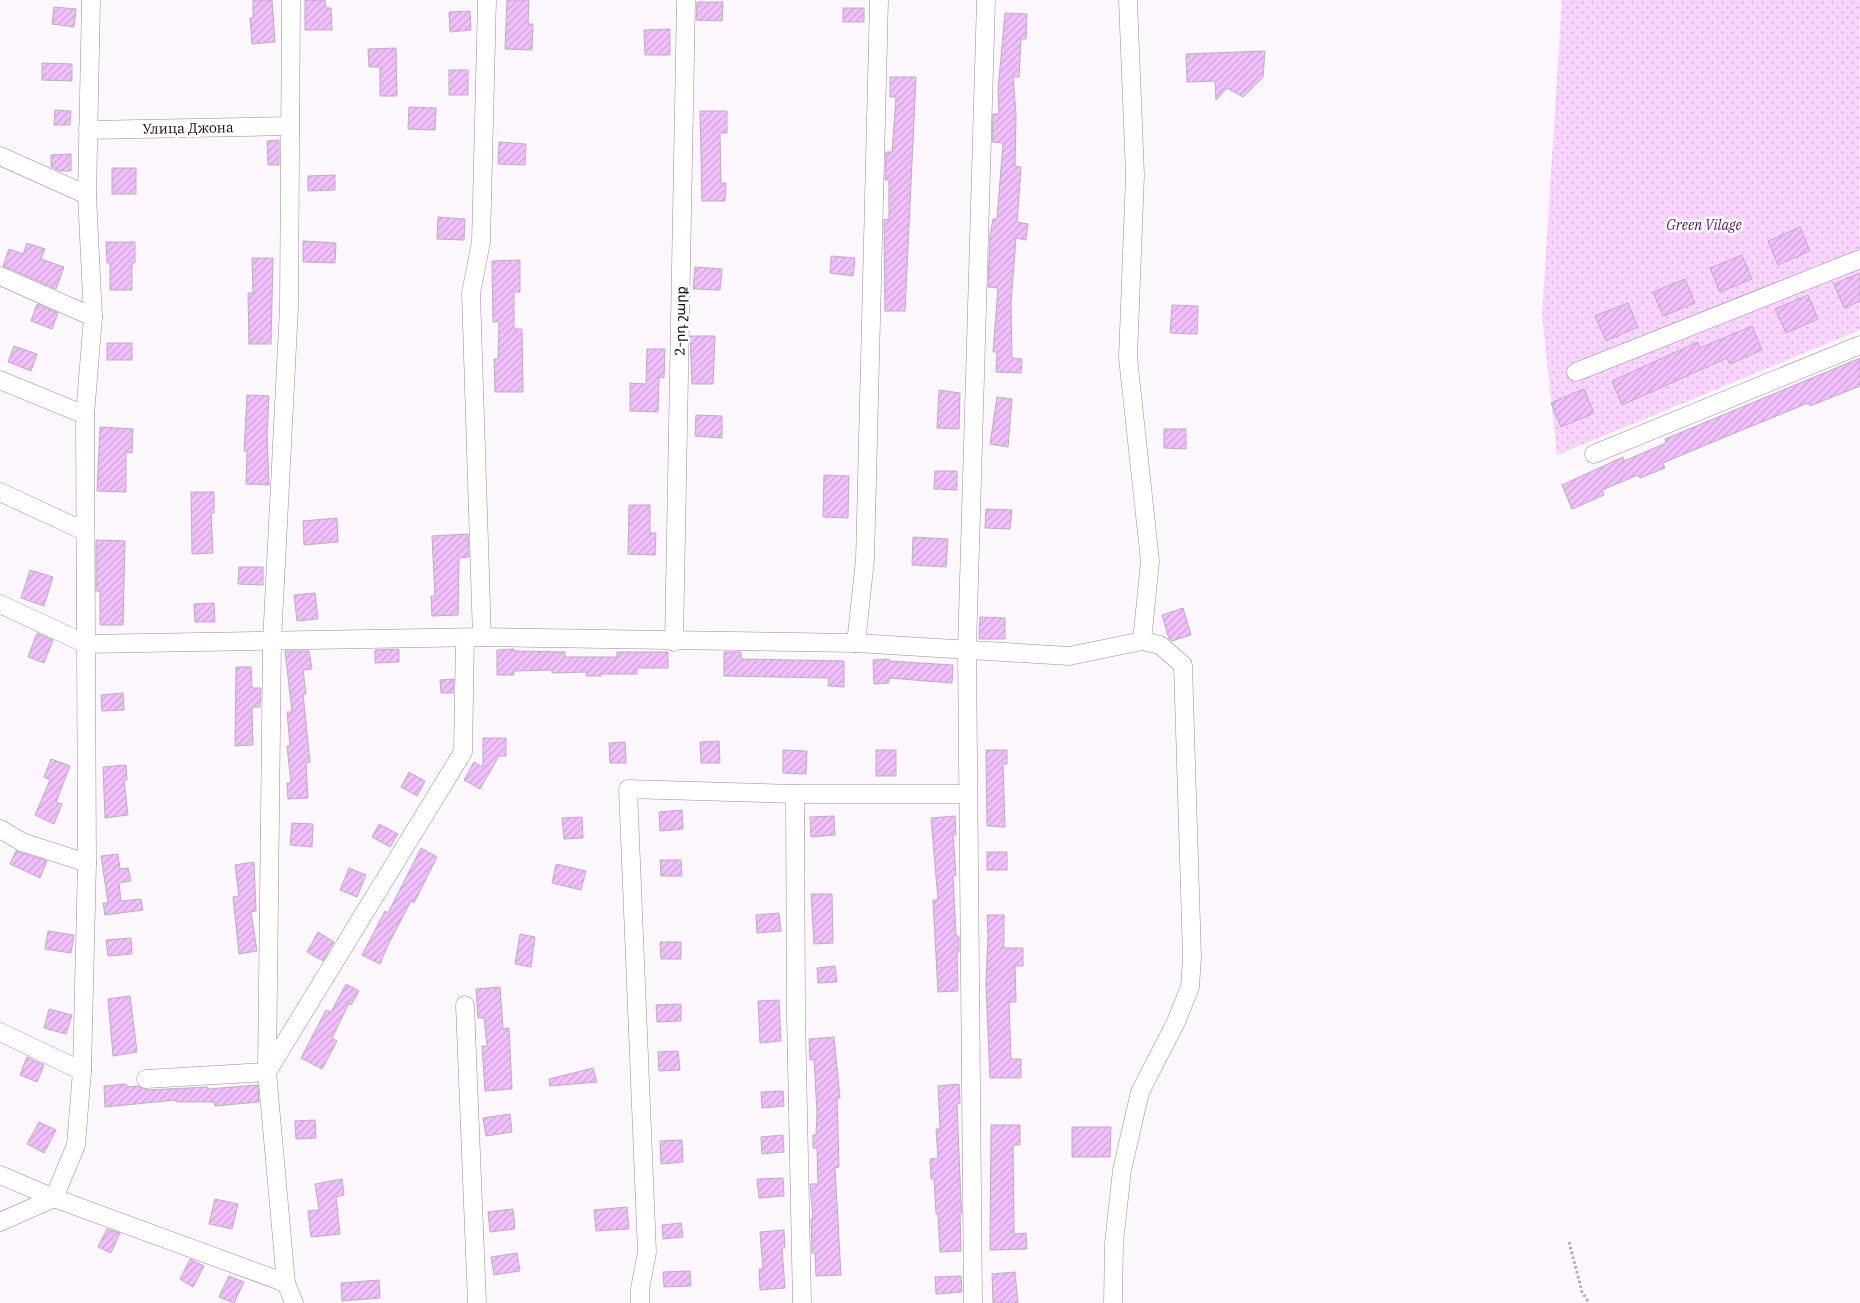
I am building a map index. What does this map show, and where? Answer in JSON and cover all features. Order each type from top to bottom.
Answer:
[{"type":"street","points":[[0,1222],[54,1198],[76,1145],[82,1071],[86,862],[85,415],[93,317],[88,195],[91,0]]},
{"type":"street","points":[[291,0],[289,307],[272,642],[267,1072],[286,1283],[294,1303]]},
{"type":"street","points":[[267,1072],[464,752],[474,638],[471,293],[481,242],[487,0]]},
{"type":"street","name":"2-րդ շարք","points":[[674,642],[686,0]]},
{"type":"street","points":[[856,643],[865,560],[878,0]]},
{"type":"street","points":[[972,1303],[967,649],[986,0]]},
{"type":"street","points":[[1128,0],[1135,174],[1128,358],[1150,561],[1142,641]]},
{"type":"street","name":"Улица Джона","points":[[88,130],[289,126]]},
{"type":"street","points":[[0,156],[88,195]]},
{"type":"street","points":[[1576,372],[1860,259]]},
{"type":"street","points":[[0,276],[93,317]]},
{"type":"street","points":[[1594,454],[1860,345]]},
{"type":"street","points":[[0,380],[85,415]]},
{"type":"street","points":[[0,492],[84,531]]},
{"type":"street","points":[[0,604],[86,644],[474,638],[856,643],[1069,656],[1142,641],[1160,645],[1183,665],[1192,957],[1190,987],[1176,1022],[1140,1092],[1122,1170],[1114,1243],[1113,1303]]},
{"type":"street","points":[[640,1303],[640,1289],[647,1252],[628,790],[795,794],[967,794]]},
{"type":"street","points":[[795,794],[796,1026],[802,1303]]},
{"type":"street","points":[[0,829],[22,842],[86,862]]},
{"type":"street","points":[[465,1005],[477,1303]]},
{"type":"street","points":[[0,1032],[82,1071]]},
{"type":"street","points":[[146,1079],[267,1072]]},
{"type":"street","points":[[0,1175],[54,1198],[286,1283]]},
{"type":"path","points":[[1569,1242],[1582,1292],[1589,1303]]},
{"type":"green space","name":"Green Vilage","points":[[1562,0],[1860,0],[1860,330],[1557,455],[1542,315]]},
{"type":"building","points":[[253,0],[272,0],[275,42],[252,44],[250,18],[253,18]]},
{"type":"building","points":[[305,0],[325,0],[326,8],[331,8],[332,30],[305,30]]},
{"type":"building","points":[[507,0],[529,0],[528,24],[533,24],[532,50],[505,49]]},
{"type":"building","points":[[697,2],[723,2],[722,21],[696,20]]},
{"type":"building","points":[[54,7],[76,9],[74,27],[52,24]]},
{"type":"building","points":[[843,8],[864,8],[864,22],[843,22]]},
{"type":"building","points":[[470,11],[471,30],[450,32],[449,12]]},
{"type":"building","points":[[1005,13],[1027,14],[1026,39],[1021,39],[1019,77],[1013,77],[1016,114],[1015,166],[1021,167],[1017,222],[1028,224],[1026,240],[1016,238],[1011,303],[1012,358],[1022,359],[1021,373],[996,372],[997,352],[993,352],[998,288],[988,287],[990,235],[993,219],[997,219],[1003,143],[992,142],[993,114],[999,114],[998,90]]},
{"type":"building","points":[[670,29],[670,55],[645,55],[644,30]]},
{"type":"building","points":[[396,48],[397,96],[380,96],[380,67],[369,67],[368,49]]},
{"type":"building","points":[[1265,51],[1263,77],[1243,97],[1227,88],[1216,100],[1215,81],[1187,82],[1186,54]]},
{"type":"building","points":[[42,63],[72,64],[72,81],[42,80]]},
{"type":"building","points":[[449,70],[468,70],[468,95],[449,95]]},
{"type":"building","points":[[890,77],[916,77],[905,311],[885,311],[884,219],[889,220],[889,180],[885,180],[886,152],[892,152],[896,97],[890,97]]},
{"type":"building","points":[[409,107],[436,108],[435,130],[408,129]]},
{"type":"building","points":[[55,110],[71,111],[70,125],[54,125]]},
{"type":"building","points":[[700,111],[727,111],[727,133],[720,133],[721,183],[726,183],[725,201],[702,201]]},
{"type":"building","points":[[279,140],[279,165],[268,165],[267,141]]},
{"type":"building","points":[[499,142],[526,144],[525,165],[498,164]]},
{"type":"building","points":[[71,154],[71,171],[60,171],[51,167],[51,155]]},
{"type":"building","points":[[112,168],[136,168],[136,194],[112,194]]},
{"type":"building","points":[[335,175],[335,190],[308,191],[308,176]]},
{"type":"building","points":[[438,217],[465,219],[464,240],[437,239]]},
{"type":"building","points":[[1800,227],[1810,251],[1778,265],[1768,241]]},
{"type":"building","points":[[303,241],[336,243],[335,263],[303,262]]},
{"type":"building","points":[[106,242],[135,242],[135,263],[132,263],[132,290],[110,290],[110,263],[107,263]]},
{"type":"building","points":[[27,243],[45,249],[41,259],[64,267],[56,289],[3,266],[9,249],[23,254]]},
{"type":"building","points":[[1742,255],[1752,279],[1720,292],[1710,268]]},
{"type":"building","points":[[831,256],[855,258],[853,276],[830,273]]},
{"type":"building","points":[[252,258],[273,258],[271,344],[249,344],[248,293],[253,293]]},
{"type":"building","points":[[520,260],[520,292],[514,292],[514,329],[522,329],[523,392],[495,392],[494,359],[498,359],[499,322],[493,322],[492,261]]},
{"type":"building","points":[[695,267],[722,269],[720,290],[693,289]]},
{"type":"building","points":[[1860,273],[1860,301],[1844,308],[1834,284]]},
{"type":"building","points":[[1685,279],[1695,303],[1663,316],[1653,292]]},
{"type":"building","points":[[1808,295],[1818,319],[1786,333],[1775,309]]},
{"type":"building","points":[[1628,303],[1638,327],[1606,341],[1595,316]]},
{"type":"building","points":[[37,304],[58,313],[52,329],[31,321]]},
{"type":"building","points":[[1172,305],[1198,306],[1197,334],[1170,333]]},
{"type":"building","points":[[1752,326],[1762,350],[1730,364],[1727,358],[1622,405],[1612,381],[1698,342],[1700,348]]},
{"type":"building","points":[[690,336],[715,336],[713,384],[692,384]]},
{"type":"building","points":[[107,343],[132,343],[132,360],[107,360]]},
{"type":"building","points":[[14,346],[37,354],[31,371],[8,362]]},
{"type":"building","points":[[647,349],[665,349],[664,378],[659,377],[658,412],[630,411],[630,383],[646,384]]},
{"type":"building","points":[[1860,358],[1860,386],[1810,406],[1808,403],[1663,463],[1665,468],[1640,478],[1638,475],[1602,490],[1604,495],[1572,509],[1562,485],[1623,457],[1624,461],[1666,443],[1665,439]]},
{"type":"building","points":[[1584,389],[1594,413],[1561,427],[1551,403]]},
{"type":"building","points":[[939,390],[960,393],[959,429],[937,428]]},
{"type":"building","points":[[247,395],[269,396],[267,434],[269,485],[246,484],[247,451],[244,451]]},
{"type":"building","points":[[997,397],[1012,399],[1008,447],[990,444]]},
{"type":"building","points":[[696,415],[722,416],[722,438],[695,436]]},
{"type":"building","points":[[100,427],[133,429],[132,453],[126,452],[126,492],[97,491]]},
{"type":"building","points":[[1164,429],[1186,429],[1186,449],[1164,448]]},
{"type":"building","points":[[935,471],[957,471],[957,490],[934,489]]},
{"type":"building","points":[[824,475],[849,476],[848,518],[823,517]]},
{"type":"building","points":[[191,492],[214,492],[214,513],[211,513],[213,553],[192,554]]},
{"type":"building","points":[[629,505],[650,505],[650,533],[656,533],[655,555],[628,554]]},
{"type":"building","points":[[986,509],[1012,510],[1010,529],[985,528]]},
{"type":"building","points":[[337,518],[338,542],[304,545],[303,521]]},
{"type":"building","points":[[468,534],[469,557],[459,558],[458,615],[432,616],[431,596],[435,596],[432,536]]},
{"type":"building","points":[[913,537],[948,539],[946,567],[912,565]]},
{"type":"building","points":[[96,540],[125,541],[123,625],[100,625],[100,591],[96,591]]},
{"type":"building","points":[[239,567],[263,567],[263,585],[238,584]]},
{"type":"building","points":[[30,570],[53,577],[44,606],[21,598]]},
{"type":"building","points":[[315,593],[318,619],[297,621],[294,595]]},
{"type":"building","points":[[214,603],[215,622],[195,622],[194,604]]},
{"type":"building","points":[[1183,608],[1191,635],[1172,641],[1169,639],[1162,615]]},
{"type":"building","points":[[980,617],[1005,618],[1005,639],[979,639]]},
{"type":"building","points":[[37,633],[53,640],[44,663],[28,657]]},
{"type":"building","points":[[399,649],[399,662],[375,663],[375,650]]},
{"type":"building","points":[[514,649],[514,651],[565,652],[565,657],[617,657],[617,652],[668,652],[668,668],[637,668],[637,674],[601,674],[601,676],[586,676],[587,672],[552,673],[552,670],[514,671],[514,675],[497,675],[497,650]]},
{"type":"building","points":[[285,651],[309,651],[312,669],[303,670],[306,694],[303,694],[310,762],[306,763],[308,798],[288,799],[287,783],[291,783],[287,746],[290,746],[287,712],[292,712]]},
{"type":"building","points":[[724,652],[741,652],[741,659],[844,661],[844,687],[828,686],[829,678],[724,676]]},
{"type":"building","points":[[889,659],[889,661],[953,665],[952,683],[889,678],[889,683],[874,684],[873,660]]},
{"type":"building","points":[[236,667],[251,667],[252,688],[261,688],[260,707],[252,707],[253,745],[235,746]]},
{"type":"building","points":[[454,679],[453,693],[441,693],[440,680]]},
{"type":"building","points":[[123,693],[124,710],[102,711],[101,695]]},
{"type":"building","points":[[483,738],[506,738],[506,756],[499,756],[480,789],[464,780],[474,762],[483,767]]},
{"type":"building","points":[[719,741],[720,763],[701,763],[700,742]]},
{"type":"building","points":[[625,742],[626,763],[610,763],[609,743]]},
{"type":"building","points":[[783,750],[807,751],[806,774],[783,773]]},
{"type":"building","points":[[876,750],[896,750],[896,776],[876,776]]},
{"type":"building","points":[[986,750],[1007,750],[1007,764],[1003,764],[1005,827],[987,826]]},
{"type":"building","points":[[51,759],[70,766],[56,802],[62,804],[54,824],[35,815],[50,780],[44,777]]},
{"type":"building","points":[[126,765],[127,780],[124,780],[128,815],[105,818],[103,767]]},
{"type":"building","points":[[409,772],[425,781],[417,796],[401,787]]},
{"type":"building","points":[[682,810],[683,829],[660,831],[659,812]]},
{"type":"building","points":[[834,816],[835,835],[811,837],[810,817]]},
{"type":"building","points":[[955,816],[956,835],[953,835],[956,875],[953,876],[956,936],[959,936],[959,952],[957,952],[958,991],[938,992],[933,900],[938,900],[931,818]]},
{"type":"building","points":[[582,817],[583,838],[564,839],[562,818]]},
{"type":"building","points":[[292,823],[313,824],[312,847],[290,845]]},
{"type":"building","points":[[379,824],[398,834],[390,847],[372,837]]},
{"type":"building","points":[[421,848],[437,857],[414,903],[411,901],[380,964],[362,955],[385,911],[388,913]]},
{"type":"building","points":[[16,851],[47,861],[40,878],[10,864]]},
{"type":"building","points":[[987,852],[1007,852],[1007,870],[987,870]]},
{"type":"building","points":[[118,854],[120,869],[128,868],[131,881],[119,883],[121,901],[141,899],[143,910],[105,915],[103,903],[108,903],[101,856]]},
{"type":"building","points":[[660,860],[681,860],[682,876],[661,876]]},
{"type":"building","points":[[254,862],[256,911],[251,912],[257,951],[239,954],[233,897],[239,896],[235,865]]},
{"type":"building","points":[[556,864],[586,871],[581,890],[552,883]]},
{"type":"building","points":[[349,868],[366,875],[357,897],[340,890]]},
{"type":"building","points":[[811,894],[832,894],[833,943],[814,944]]},
{"type":"building","points":[[779,913],[781,931],[757,933],[756,915]]},
{"type":"building","points":[[987,915],[1004,915],[1004,948],[1023,948],[1023,966],[1015,966],[1016,1002],[1009,1002],[1011,1059],[1021,1059],[1021,1078],[990,1078],[986,985]]},
{"type":"building","points":[[48,931],[74,935],[71,953],[45,949]]},
{"type":"building","points":[[318,932],[334,942],[323,961],[307,952]]},
{"type":"building","points":[[520,934],[535,937],[531,967],[515,964]]},
{"type":"building","points":[[131,938],[132,954],[108,956],[106,940]]},
{"type":"building","points":[[660,942],[681,942],[681,959],[661,959]]},
{"type":"building","points":[[835,966],[837,982],[818,983],[817,968]]},
{"type":"building","points":[[346,984],[359,991],[351,1005],[349,1003],[332,1038],[337,1041],[322,1069],[301,1058],[326,1010],[331,1012]]},
{"type":"building","points":[[500,987],[503,1029],[509,1028],[512,1089],[485,1091],[482,1046],[487,1046],[484,1018],[478,1018],[476,989]]},
{"type":"building","points":[[130,996],[137,1052],[113,1056],[108,999]]},
{"type":"building","points":[[779,1000],[781,1041],[760,1043],[758,1001]]},
{"type":"building","points":[[681,1004],[681,1021],[657,1022],[656,1005]]},
{"type":"building","points":[[49,1009],[72,1015],[66,1034],[44,1028]]},
{"type":"building","points":[[834,1037],[840,1098],[837,1098],[839,1167],[835,1168],[841,1275],[816,1276],[815,1253],[812,1253],[811,1219],[813,1218],[810,1184],[818,1184],[817,1148],[813,1148],[813,1135],[816,1135],[817,1113],[814,1059],[810,1060],[809,1039]]},
{"type":"building","points":[[678,1051],[680,1070],[659,1071],[658,1052]]},
{"type":"building","points":[[27,1057],[44,1065],[37,1082],[20,1075]]},
{"type":"building","points":[[593,1068],[597,1082],[550,1086],[549,1079]]},
{"type":"building","points":[[126,1084],[127,1087],[139,1086],[147,1090],[208,1087],[208,1089],[258,1085],[259,1102],[215,1106],[214,1102],[176,1102],[176,1100],[105,1107],[104,1086]]},
{"type":"building","points":[[959,1084],[960,1103],[957,1104],[962,1213],[960,1213],[961,1251],[940,1252],[938,1214],[936,1214],[934,1179],[931,1179],[930,1159],[938,1158],[936,1129],[940,1129],[938,1086]]},
{"type":"building","points":[[783,1091],[784,1106],[762,1108],[761,1092]]},
{"type":"building","points":[[510,1114],[512,1132],[486,1136],[483,1118]]},
{"type":"building","points":[[315,1120],[316,1138],[296,1139],[295,1121]]},
{"type":"building","points":[[39,1122],[56,1130],[44,1153],[27,1144]]},
{"type":"building","points":[[991,1125],[1020,1125],[1020,1145],[1013,1145],[1014,1234],[1026,1233],[1027,1249],[990,1250]]},
{"type":"building","points":[[1072,1127],[1111,1127],[1110,1157],[1072,1157]]},
{"type":"building","points":[[783,1135],[784,1152],[762,1154],[761,1137]]},
{"type":"building","points":[[682,1140],[683,1162],[661,1164],[660,1141]]},
{"type":"building","points":[[783,1178],[784,1196],[759,1198],[757,1179]]},
{"type":"building","points":[[342,1179],[344,1195],[336,1197],[340,1234],[311,1237],[308,1211],[319,1210],[315,1184]]},
{"type":"building","points":[[215,1199],[238,1204],[232,1229],[209,1224]]},
{"type":"building","points":[[627,1207],[629,1229],[596,1231],[594,1210]]},
{"type":"building","points":[[513,1209],[515,1229],[490,1232],[488,1212]]},
{"type":"building","points":[[681,1223],[683,1237],[663,1239],[662,1225]]},
{"type":"building","points":[[107,1229],[120,1233],[111,1253],[98,1247]]},
{"type":"building","points":[[784,1230],[785,1248],[782,1248],[785,1288],[760,1290],[759,1269],[763,1269],[760,1232]]},
{"type":"building","points":[[517,1253],[520,1271],[494,1275],[491,1257]]},
{"type":"building","points":[[190,1259],[204,1266],[193,1287],[180,1279]]},
{"type":"building","points":[[690,1271],[691,1286],[664,1287],[663,1272]]},
{"type":"building","points":[[1015,1272],[1018,1303],[993,1303],[992,1274]]},
{"type":"building","points":[[229,1276],[244,1282],[234,1303],[219,1297]]},
{"type":"building","points":[[961,1276],[962,1292],[936,1294],[935,1277]]},
{"type":"building","points":[[379,1280],[380,1298],[342,1301],[341,1283]]}]
